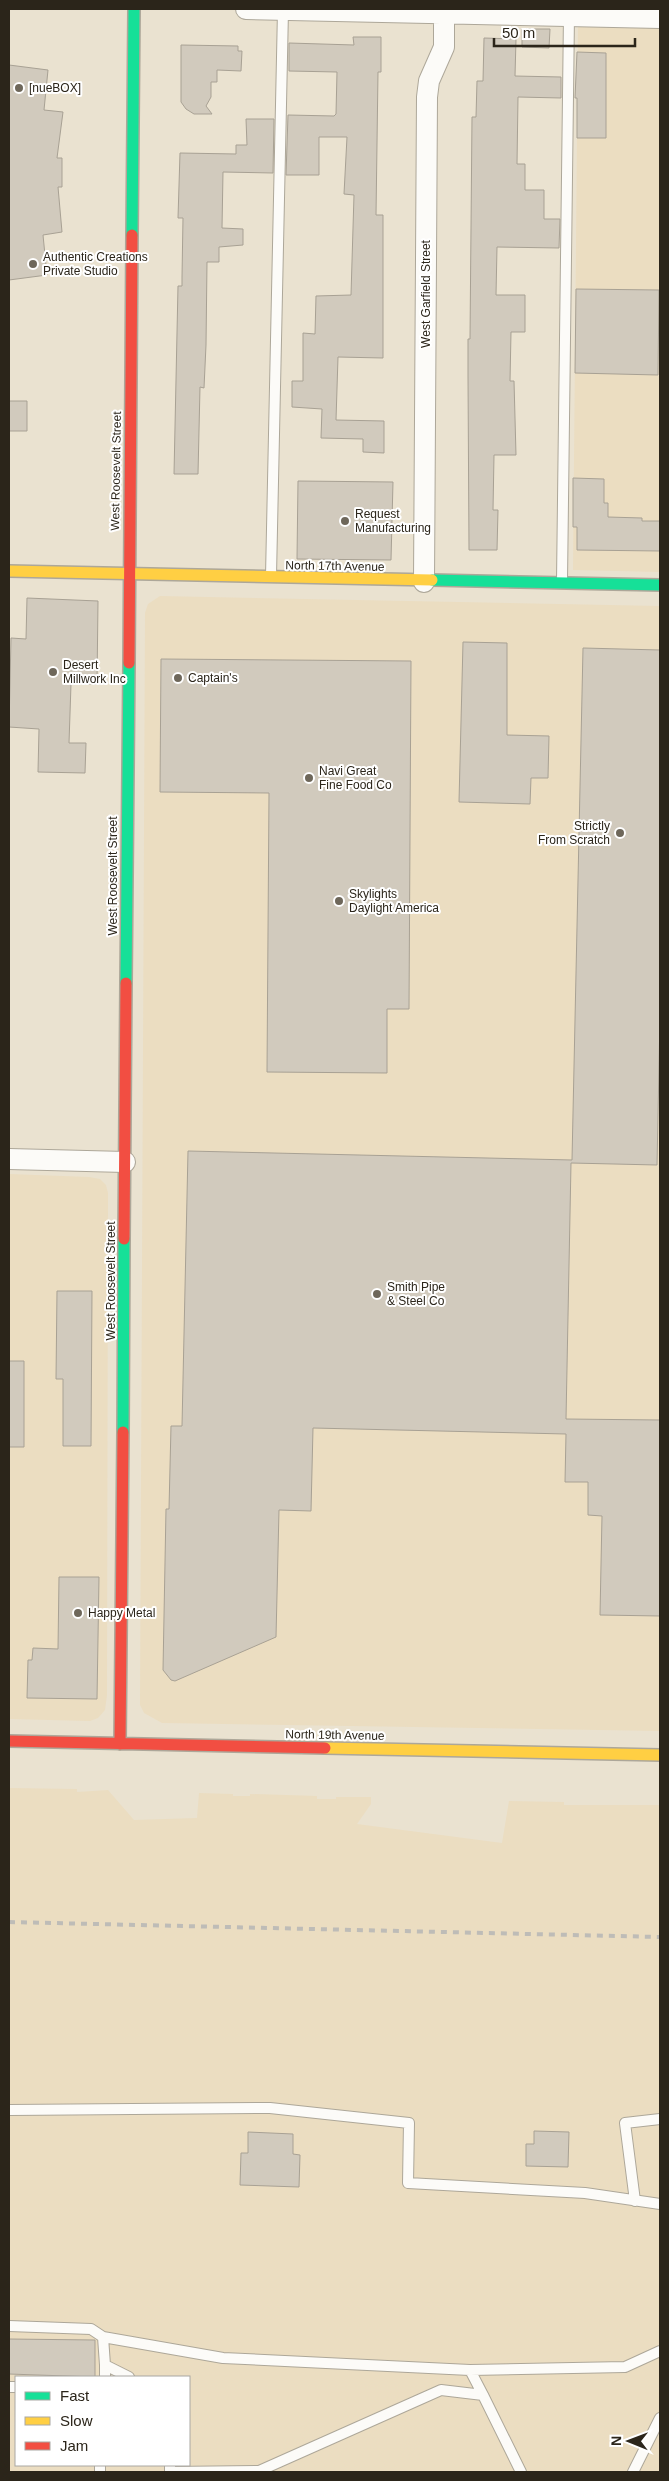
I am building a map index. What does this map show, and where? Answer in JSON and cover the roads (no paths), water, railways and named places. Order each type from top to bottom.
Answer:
[{"type":"street","name":"West Roosevelt Street","points":[[120,1744],[134,9]]},
{"type":"street","points":[[246,9],[444,10],[660,18]]},
{"type":"street","name":"West Garfield Street","points":[[424,582],[427,97],[429,80],[444,47],[444,10]]},
{"type":"street","name":"North 17th Avenue","points":[[9,571],[660,586]]},
{"type":"street","points":[[9,1159],[125,1162]]},
{"type":"street","name":"North 19th Avenue","points":[[9,1741],[660,1755]]},
{"type":"lane","points":[[271,578],[283,10]]},
{"type":"lane","points":[[562,583],[569,15]]},
{"type":"lane","points":[[9,2110],[270,2108],[408,2123],[408,2183],[585,2193],[660,2204]]},
{"type":"lane","points":[[635,2201],[625,2123],[660,2119]]},
{"type":"lane","points":[[9,2326],[91,2329],[103,2337],[223,2358],[470,2370],[625,2367],[660,2351]]},
{"type":"lane","points":[[103,2337],[105,2376]]},
{"type":"lane","points":[[105,2365],[127,2376]]},
{"type":"lane","points":[[470,2370],[521,2472]]},
{"type":"lane","points":[[170,2466],[170,2472],[259,2471],[441,2390],[483,2395]]},
{"type":"lane","points":[[634,2472],[660,2418]]},
{"type":"railway","points":[[9,1922],[660,1937]]},
{"type":"place","name":"[nueBOX]","points":[[19,88]]},
{"type":"place","name":"Authentic Creations Private Studio","points":[[33,264]]},
{"type":"place","name":"Request Manufacturing","points":[[345,521]]},
{"type":"place","name":"Desert Millwork Inc","points":[[53,672]]},
{"type":"place","name":"Captain's","points":[[178,678]]},
{"type":"place","name":"Navi Great Fine Food Co","points":[[309,778]]},
{"type":"place","name":"Strictly From Scratch","points":[[620,833]]},
{"type":"place","name":"Skylights Daylight America","points":[[339,901]]},
{"type":"place","name":"Smith Pipe & Steel Co","points":[[377,1294]]},
{"type":"place","name":"Happy Metal","points":[[78,1613]]}]
